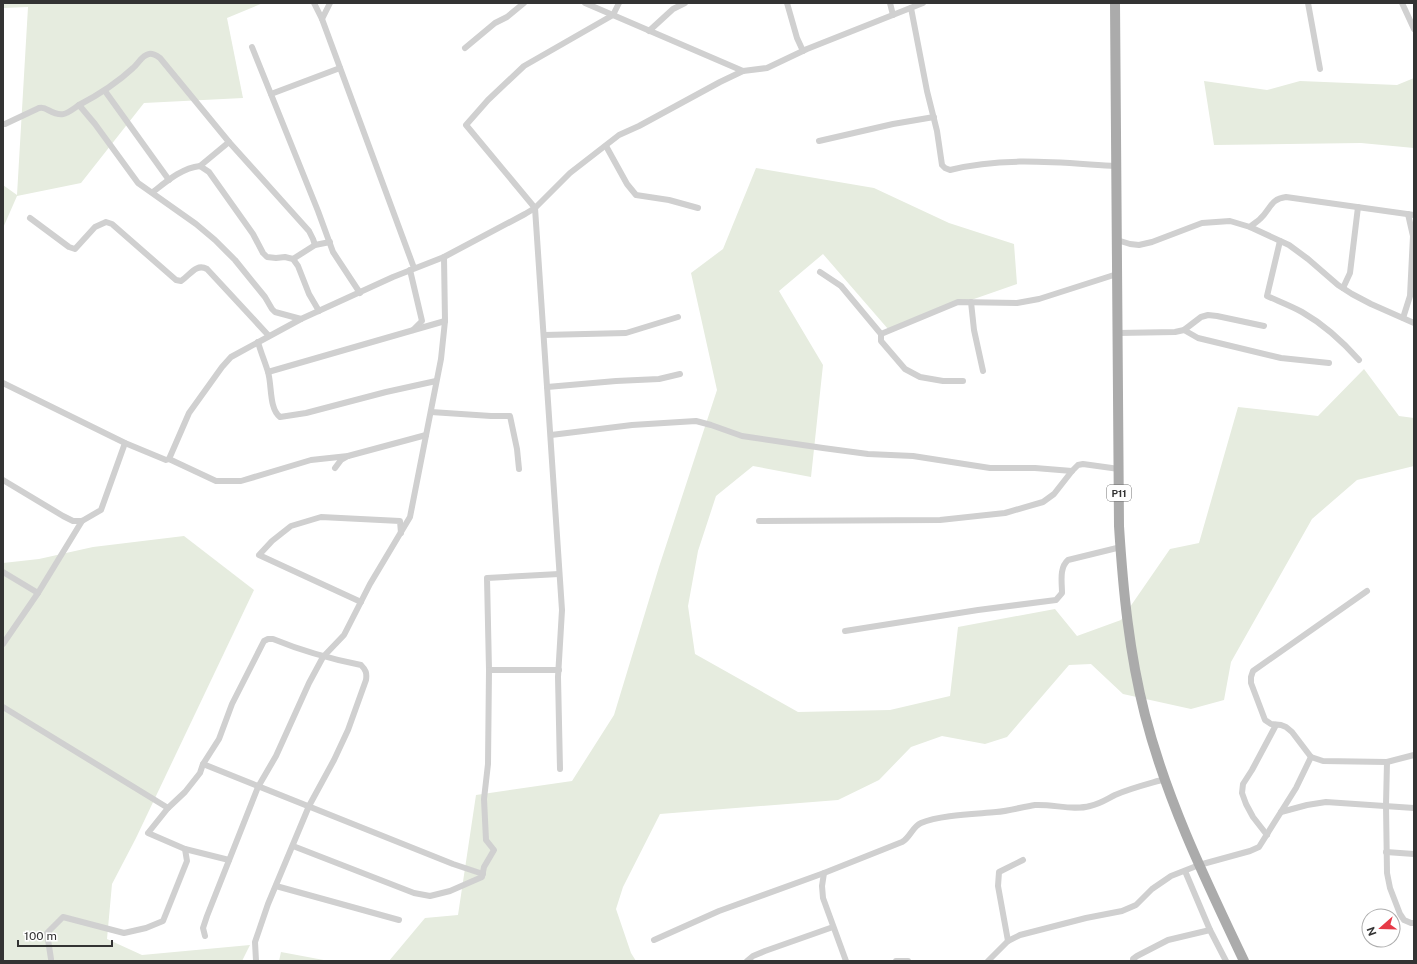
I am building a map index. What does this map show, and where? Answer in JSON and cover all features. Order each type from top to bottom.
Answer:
[{"type":"main road","name":"P11","points":[[1115,3],[1119,469],[1121,547],[1126,609],[1145,715],[1177,815],[1244,961]]},
{"type":"street","points":[[314,3],[322,19],[412,269],[422,321],[412,331]]},
{"type":"street","points":[[322,19],[330,3]]},
{"type":"street","points":[[466,48],[496,23],[511,14],[524,3]]},
{"type":"street","points":[[585,3],[743,71]]},
{"type":"street","points":[[560,769],[559,670],[562,610],[553,494],[551,435],[535,208],[466,125],[488,100],[524,66],[613,15],[619,3]]},
{"type":"street","points":[[649,30],[673,9],[685,3]]},
{"type":"street","points":[[788,3],[797,38],[803,51]]},
{"type":"street","points":[[890,3],[893,15]]},
{"type":"street","points":[[3,383],[125,443],[162,460],[166,460],[169,458],[189,413],[231,357],[301,319],[412,269],[444,257],[535,208],[570,173],[619,135],[639,126],[691,97],[743,71],[767,68],[803,51],[922,3]]},
{"type":"street","points":[[1308,3],[1320,70]]},
{"type":"street","points":[[1402,3],[1414,29]]},
{"type":"street","points":[[911,8],[927,91],[934,117],[942,165],[945,168],[950,170],[990,162],[1040,162],[1116,166]]},
{"type":"street","points":[[252,47],[333,252],[360,293]]},
{"type":"street","points":[[3,124],[42,107],[57,115],[63,114],[105,91],[134,68],[143,57],[148,54],[152,54],[160,58],[229,142],[309,231],[315,245]]},
{"type":"street","points":[[271,94],[340,68]]},
{"type":"street","points":[[105,91],[169,180]]},
{"type":"street","points":[[79,105],[102,133],[138,183],[196,224],[215,240],[266,297],[272,310],[301,319]]},
{"type":"street","points":[[819,141],[885,126],[934,117]]},
{"type":"street","points":[[152,192],[192,167],[200,166],[229,142]]},
{"type":"street","points":[[606,146],[627,184],[636,195],[669,200],[698,208]]},
{"type":"street","points":[[200,166],[209,172],[248,227],[263,253],[267,257],[285,257],[293,259],[298,266],[309,294],[319,311]]},
{"type":"street","points":[[1250,227],[1260,219],[1273,202],[1279,198],[1286,197],[1411,215],[1413,236],[1410,296],[1403,318]]},
{"type":"street","points":[[1343,288],[1350,273],[1358,207]]},
{"type":"street","points":[[30,218],[69,247],[75,249],[95,227],[106,222],[112,224],[176,280],[181,281],[199,266],[203,266],[269,336]]},
{"type":"street","points":[[1117,240],[1139,245],[1152,242],[1202,223],[1230,221],[1250,227],[1289,245],[1343,288],[1371,304],[1414,323]]},
{"type":"street","points":[[1280,241],[1267,296],[1302,312],[1328,331],[1348,348],[1359,360]]},
{"type":"street","points":[[293,259],[315,245],[330,242]]},
{"type":"street","points":[[205,936],[203,928],[258,787],[276,756],[309,683],[323,657],[344,635],[361,602],[410,517],[441,359],[445,321],[444,257]]},
{"type":"street","points":[[820,272],[841,286],[881,334],[881,340],[904,369],[920,377],[943,381],[964,381]]},
{"type":"street","points":[[881,334],[958,302],[1017,303],[1039,299],[1118,274]]},
{"type":"street","points":[[971,302],[974,330],[983,371]]},
{"type":"street","points":[[1118,333],[1175,332],[1184,330],[1201,317],[1208,315],[1264,326]]},
{"type":"street","points":[[544,335],[626,333],[678,317]]},
{"type":"street","points":[[268,372],[445,321]]},
{"type":"street","points":[[1184,330],[1198,338],[1281,358],[1329,363]]},
{"type":"street","points":[[258,342],[268,372],[274,408],[277,415],[280,417],[306,413],[386,392],[436,381]]},
{"type":"street","points":[[547,387],[660,379],[680,374]]},
{"type":"street","points":[[430,412],[510,416],[517,449],[519,469]]},
{"type":"street","points":[[551,435],[632,425],[696,421],[742,436],[868,454],[913,456],[990,468],[1035,468],[1072,471]]},
{"type":"street","points":[[169,458],[216,481],[241,481],[311,460],[348,456],[426,434]]},
{"type":"street","points":[[3,644],[38,593],[82,521],[101,510],[125,443]]},
{"type":"street","points":[[335,468],[341,460],[348,456]]},
{"type":"street","points":[[759,521],[940,520],[1005,513],[1043,502],[1054,494],[1078,465],[1083,464],[1119,469]]},
{"type":"street","points":[[3,480],[63,516],[73,521],[82,521]]},
{"type":"street","points":[[361,602],[259,555],[272,541],[291,526],[321,516],[400,521],[401,534]]},
{"type":"street","points":[[845,631],[970,611],[1056,600],[1062,593],[1062,571],[1064,564],[1068,560],[1121,547]]},
{"type":"street","points":[[3,572],[38,593]]},
{"type":"street","points":[[292,846],[414,893],[430,896],[450,891],[482,878],[484,867],[494,850],[486,840],[484,799],[488,764],[489,670],[487,578],[559,574]]},
{"type":"street","points":[[1367,591],[1253,672],[1251,676],[1251,683],[1264,720],[1267,723],[1286,727],[1292,732],[1311,757],[1323,760],[1387,762],[1414,755]]},
{"type":"street","points":[[229,860],[185,848],[148,833],[168,808],[185,792],[200,773],[203,764],[219,739],[232,704],[264,641],[274,639],[304,652],[361,665],[367,674],[366,680],[348,730],[334,760],[309,806],[276,886],[258,934],[256,942],[256,961]]},
{"type":"street","points":[[489,670],[559,670]]},
{"type":"street","points":[[3,707],[168,808]]},
{"type":"street","points":[[1267,835],[1252,817],[1242,793],[1243,784],[1276,725]]},
{"type":"street","points":[[988,961],[1008,941],[1020,935],[1122,911],[1136,905],[1152,889],[1171,876],[1199,865],[1250,851],[1258,847],[1296,788],[1311,757]]},
{"type":"street","points":[[1387,762],[1387,873],[1390,888],[1400,914],[1404,920],[1411,923],[1414,922]]},
{"type":"street","points":[[203,764],[453,864],[483,874]]},
{"type":"street","points":[[654,940],[720,910],[824,873],[902,842],[906,840],[912,830],[919,824],[928,820],[1035,806],[1059,805],[1076,808],[1090,806],[1104,802],[1126,791],[1165,779]]},
{"type":"street","points":[[1281,812],[1326,802],[1414,808]]},
{"type":"street","points":[[51,959],[47,933],[63,917],[124,933],[163,922],[187,861],[185,848]]},
{"type":"street","points":[[1386,852],[1414,854]]},
{"type":"street","points":[[1008,941],[998,886],[999,872],[1023,860]]},
{"type":"street","points":[[1184,871],[1210,930],[1226,961]]},
{"type":"street","points":[[824,873],[822,886],[823,898],[832,927],[846,961]]},
{"type":"street","points":[[276,886],[399,920]]},
{"type":"street","points":[[747,961],[753,956],[765,951],[832,927]]},
{"type":"street","points":[[1133,961],[1137,956],[1168,940],[1210,930]]},
{"type":"street","points":[[896,961],[908,961]]},
{"type":"shaded area","points":[[3,3],[263,3],[227,18],[243,98],[144,103],[81,183],[17,196],[3,228],[3,185],[17,195],[28,7],[3,8]]},
{"type":"shaded area","points":[[1414,78],[1414,148],[1361,143],[1214,145],[1204,81],[1267,90],[1300,81],[1397,85]]},
{"type":"shaded area","points":[[756,168],[874,188],[949,223],[1014,244],[1017,284],[888,329],[823,254],[779,291],[823,365],[811,477],[753,466],[716,496],[698,551],[688,606],[695,654],[798,712],[890,710],[950,696],[958,627],[1055,609],[1077,636],[1121,620],[1170,549],[1199,543],[1238,407],[1318,416],[1364,369],[1399,416],[1414,418],[1414,466],[1357,480],[1312,519],[1231,662],[1224,700],[1191,709],[1123,694],[1091,664],[1069,665],[1007,737],[985,744],[942,736],[911,747],[879,780],[838,800],[660,814],[623,887],[616,909],[631,953],[636,961],[389,961],[425,918],[458,915],[476,795],[572,781],[614,715],[659,567],[717,390],[691,273],[723,249]]},
{"type":"shaded area","points":[[184,536],[254,590],[136,838],[112,884],[107,939],[142,955],[250,945],[242,961],[3,961],[3,563],[39,559],[93,547]]},
{"type":"shaded area","points":[[281,952],[329,961],[279,961]]}]
